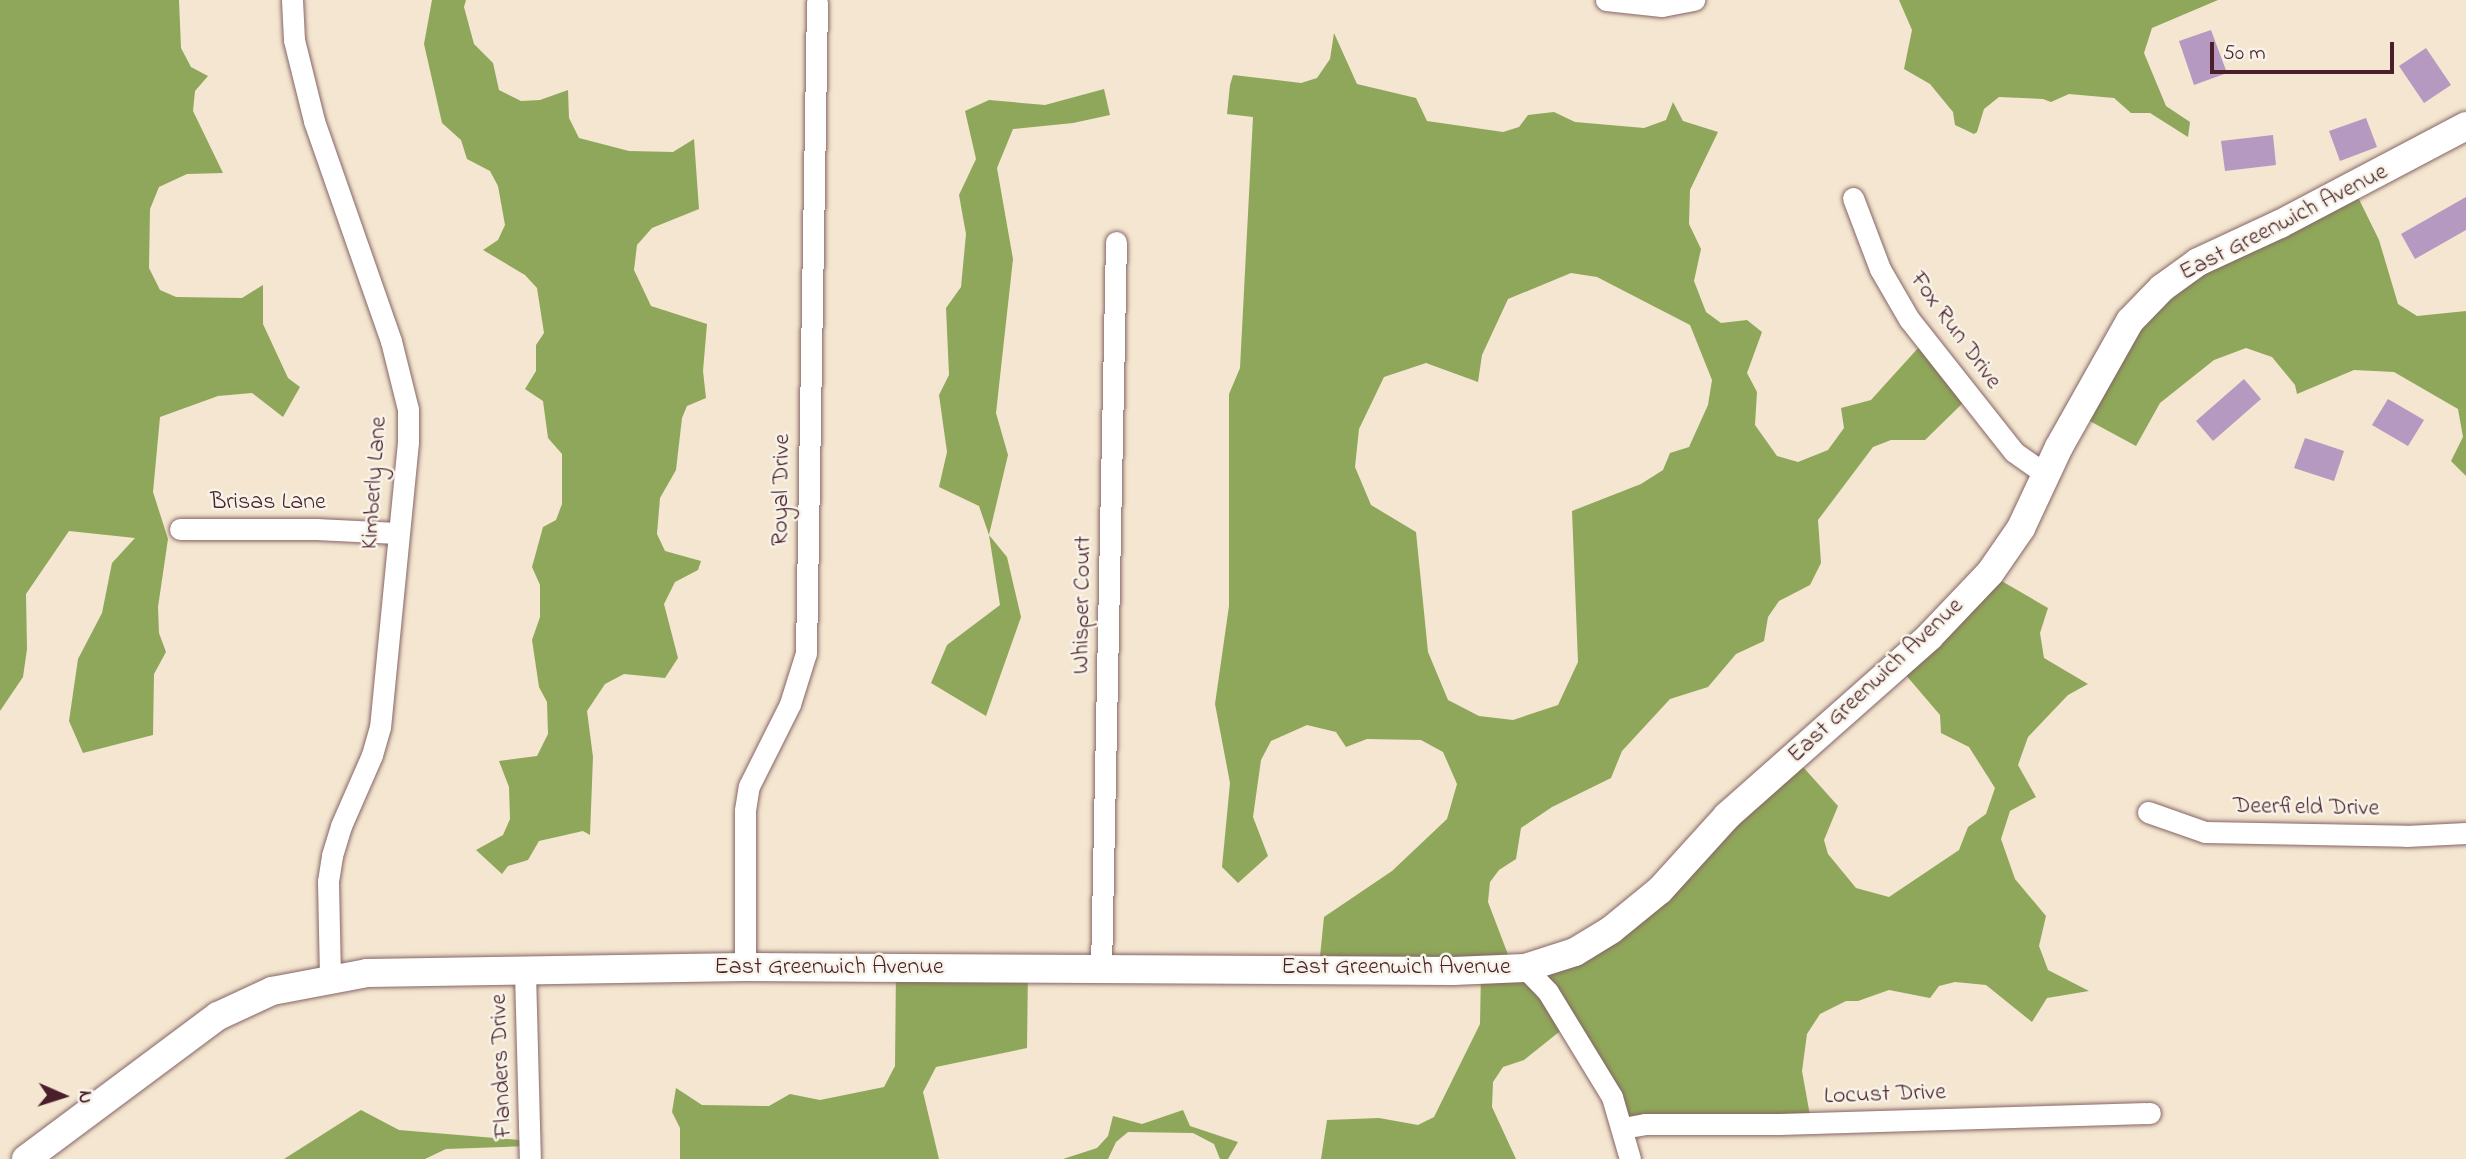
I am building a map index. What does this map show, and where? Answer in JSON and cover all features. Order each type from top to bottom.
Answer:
[{"type":"street","name":"Kimberly Lane","points":[[292,0],[294,40],[314,121],[391,341],[408,410],[408,442],[397,533],[387,678],[380,727],[372,755],[341,826],[328,882],[330,978]]},
{"type":"street","points":[[1606,0],[1662,6],[1694,0]]},
{"type":"street","name":"Royal Drive","points":[[745,967],[745,810],[749,786],[790,704],[806,653],[818,1]]},
{"type":"street","name":"East Greenwich Avenue","points":[[26,1159],[218,1016],[272,991],[367,973],[745,967],[1453,971],[1525,968],[1575,952],[1660,890],[1727,816],[1929,637],[1990,573],[2021,528],[2045,474],[2130,321],[2162,288],[2198,262],[2390,168],[2466,126]]},
{"type":"street","name":"Fox Run Drive","points":[[1853,198],[1880,269],[1909,319],[2014,452],[2045,474]]},
{"type":"street","name":"Whisper Court","points":[[1101,969],[1116,242]]},
{"type":"street","name":"Brisas Lane","points":[[180,529],[316,529],[397,533]]},
{"type":"street","name":"Deerfield Drive","points":[[2148,812],[2205,832],[2406,835],[2466,833]]},
{"type":"street","points":[[1525,968],[1548,992],[1573,1029],[1612,1097],[1630,1159]]},
{"type":"street","name":"Flanders Drive","points":[[525,972],[530,1159]]},
{"type":"street","name":"Locust Drive","points":[[1623,1128],[1645,1124],[1779,1124],[2150,1113]]},
{"type":"green space","points":[[0,0],[179,0],[181,48],[191,67],[208,76],[195,91],[193,111],[223,173],[187,174],[159,187],[150,209],[149,268],[160,290],[176,297],[242,298],[263,285],[263,324],[288,378],[300,387],[283,417],[252,393],[218,396],[160,417],[153,492],[168,539],[158,607],[159,633],[166,652],[154,674],[153,735],[83,753],[69,721],[78,659],[102,613],[112,563],[135,538],[69,531],[26,594],[27,649],[23,677],[0,711]]},
{"type":"green space","points":[[432,0],[466,0],[464,7],[474,44],[493,63],[499,90],[521,101],[540,100],[568,90],[569,118],[579,138],[629,151],[673,152],[694,139],[699,209],[652,228],[637,245],[634,270],[651,306],[707,324],[703,371],[706,398],[687,406],[682,418],[676,470],[660,498],[657,534],[665,551],[701,561],[698,570],[675,582],[664,604],[678,658],[665,678],[624,674],[605,684],[587,711],[593,757],[590,835],[583,831],[539,841],[528,860],[508,866],[502,874],[476,850],[503,835],[510,819],[509,787],[499,761],[537,756],[548,734],[547,702],[539,687],[532,640],[540,617],[540,585],[532,567],[543,527],[556,520],[562,504],[562,454],[548,438],[543,401],[525,389],[536,371],[536,345],[544,333],[537,288],[525,275],[483,250],[498,240],[505,225],[498,186],[490,171],[467,159],[461,140],[442,123],[424,44]]},
{"type":"green space","points":[[1899,0],[2218,0],[2152,28],[2144,53],[2166,106],[2190,122],[2188,137],[2150,113],[2131,113],[2114,98],[2069,94],[2051,102],[2043,99],[1999,97],[1984,109],[1974,134],[1955,125],[1953,112],[1930,84],[1904,69],[1912,30]]},
{"type":"green space","points":[[1334,33],[1357,84],[1416,98],[1427,121],[1503,132],[1519,127],[1528,115],[1554,112],[1575,122],[1644,128],[1666,120],[1673,102],[1683,121],[1718,132],[1690,190],[1689,224],[1701,249],[1694,281],[1706,312],[1721,323],[1747,320],[1762,332],[1747,373],[1757,392],[1755,425],[1777,456],[1798,462],[1828,450],[1844,428],[1841,408],[1871,400],[1919,347],[1967,399],[1925,440],[1891,440],[1873,447],[1818,520],[1821,563],[1810,585],[1779,601],[1768,617],[1764,641],[1736,654],[1708,687],[1670,699],[1622,751],[1611,778],[1552,807],[1521,828],[1516,859],[1499,870],[1490,882],[1488,902],[1512,965],[1580,950],[1795,758],[1838,806],[1824,840],[1828,854],[1856,888],[1889,897],[1959,850],[1968,827],[1986,814],[1995,788],[1969,747],[1941,733],[1940,715],[1899,667],[1986,572],[2048,608],[2040,633],[2044,658],[2088,684],[2068,695],[2028,737],[2018,765],[2036,797],[2010,811],[2001,839],[2015,879],[2046,916],[2039,946],[2048,970],[2089,991],[2047,998],[2032,1022],[1986,985],[1955,982],[1939,986],[1930,998],[1889,990],[1858,1001],[1846,1001],[1820,1014],[1807,1034],[1802,1071],[1811,1121],[1630,1127],[1569,1024],[1524,1060],[1503,1067],[1493,1082],[1492,1107],[1516,1159],[1321,1159],[1327,1120],[1379,1118],[1418,1125],[1434,1117],[1480,1024],[1481,970],[1319,966],[1324,917],[1392,871],[1447,819],[1457,784],[1443,752],[1421,740],[1367,739],[1346,747],[1336,732],[1307,725],[1271,741],[1261,760],[1253,817],[1268,856],[1238,883],[1222,867],[1230,783],[1215,704],[1229,606],[1229,394],[1240,368],[1253,117],[1227,114],[1230,85],[1233,75],[1301,83],[1317,78],[1330,59]],"holes":[[[1571,273],[1597,277],[1690,325],[1712,380],[1708,405],[1689,447],[1670,453],[1663,470],[1641,484],[1572,511],[1578,662],[1558,705],[1513,720],[1479,716],[1448,700],[1428,652],[1416,532],[1371,505],[1355,467],[1359,429],[1384,377],[1426,363],[1478,382],[1482,355],[1508,299]]]},
{"type":"green space","points":[[1104,89],[1110,115],[1073,123],[1013,129],[997,168],[1013,259],[996,413],[1008,455],[989,535],[979,506],[939,487],[947,452],[939,395],[949,375],[946,308],[961,287],[966,234],[959,195],[976,159],[965,111],[989,100],[1045,105]]},
{"type":"green space","points":[[2353,187],[2379,240],[2398,304],[2417,316],[2466,311],[2466,476],[2451,461],[2463,437],[2458,409],[2394,372],[2354,370],[2297,394],[2295,385],[2272,357],[2246,348],[2214,360],[2160,403],[2136,446],[2086,419],[2162,287]]},
{"type":"green space","points":[[989,535],[1007,557],[1021,617],[986,716],[931,683],[947,645],[1000,605]]},
{"type":"green space","points":[[896,967],[1028,968],[1027,1048],[936,1067],[923,1092],[939,1159],[680,1159],[680,1128],[672,1112],[676,1088],[702,1105],[769,1106],[790,1094],[820,1100],[884,1087],[895,1066]]},
{"type":"green space","points":[[361,1110],[399,1130],[531,1141],[529,1146],[446,1149],[425,1159],[284,1159]]},
{"type":"green space","points":[[1183,1110],[1190,1126],[1238,1142],[1228,1159],[1220,1159],[1214,1144],[1193,1133],[1128,1132],[1116,1142],[1108,1159],[1063,1159],[1097,1148],[1108,1136],[1113,1116],[1142,1124]]},
{"type":"building","points":[[2211,30],[2227,73],[2194,85],[2179,41]]},
{"type":"building","points":[[2426,48],[2451,85],[2424,103],[2399,66]]},
{"type":"building","points":[[2366,118],[2377,147],[2340,161],[2329,131]]},
{"type":"building","points":[[2273,135],[2276,165],[2225,171],[2221,141]]},
{"type":"building","points":[[2466,197],[2466,230],[2415,259],[2401,234]]},
{"type":"building","points":[[2244,379],[2261,399],[2213,441],[2196,421]]},
{"type":"building","points":[[2388,399],[2424,420],[2408,446],[2372,425]]},
{"type":"building","points":[[2305,438],[2344,451],[2334,481],[2294,468]]}]
